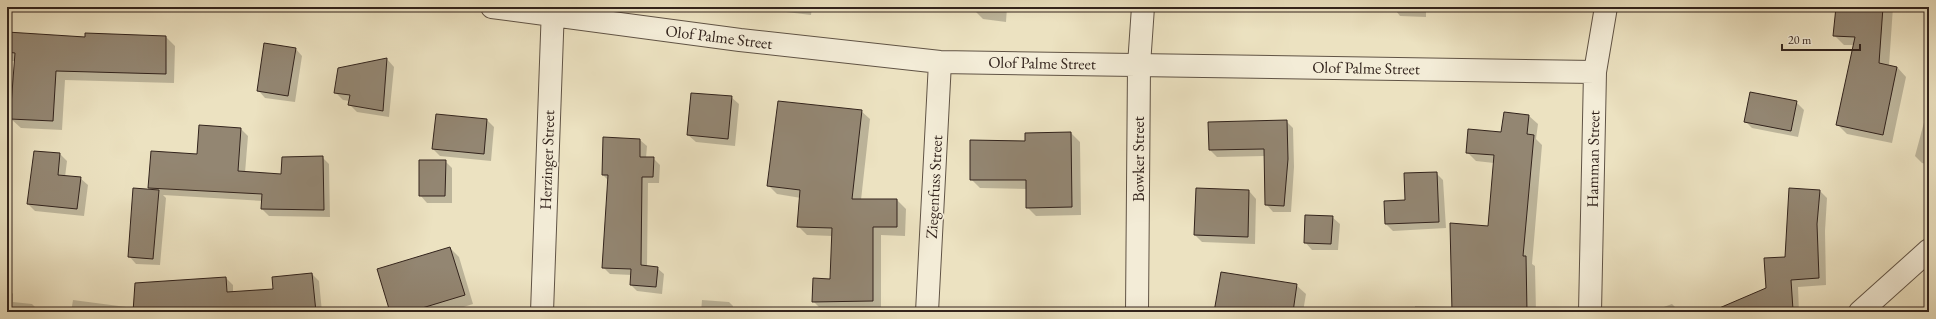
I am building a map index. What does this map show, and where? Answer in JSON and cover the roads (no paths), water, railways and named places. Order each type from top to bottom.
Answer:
[{"type":"street","name":"Olof Palme Street","points":[[492,7],[553,10],[740,40],[940,62],[1595,72]]},
{"type":"street","name":"Bowker Street","points":[[1137,312],[1139,65],[1143,7]]},
{"type":"street","name":"Hamman Street","points":[[1590,312],[1595,72],[1606,7]]},
{"type":"street","name":"Herzinger Street","points":[[542,312],[553,10]]},
{"type":"street","name":"Ziegenfuss Street","points":[[927,312],[940,62]]},
{"type":"street","points":[[1860,312],[1929,250]]}]
